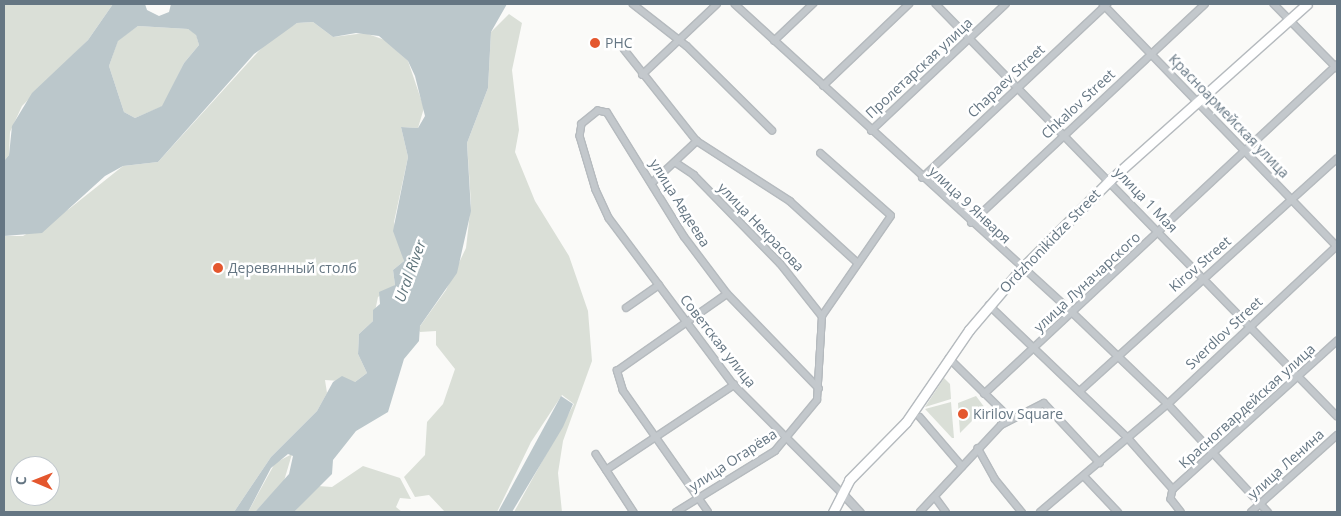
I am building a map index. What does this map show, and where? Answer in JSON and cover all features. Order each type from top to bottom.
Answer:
[{"type":"main road","name":"Ordzhonikidze Street","points":[[833,512],[842,493],[906,422],[949,358],[989,305],[1021,269],[1110,180],[1307,4]]},
{"type":"street","points":[[633,4],[678,43],[687,46],[772,130]]},
{"type":"street","points":[[642,75],[678,43],[717,4]]},
{"type":"street","name":"улица 9 Января","points":[[735,4],[1021,269],[1072,312],[1168,404],[1268,512]]},
{"type":"street","points":[[774,41],[813,4]]},
{"type":"street","points":[[824,86],[909,4]]},
{"type":"street","name":"улица 1 Мая","points":[[936,4],[1251,324],[1337,416]]},
{"type":"street","name":"Пролетарская улица","points":[[871,130],[1006,4]]},
{"type":"street","name":"Красноармейская улица","points":[[1105,4],[1337,246]]},
{"type":"street","name":"Chapaev Street","points":[[922,178],[1105,4]]},
{"type":"street","name":"Chkalov Street","points":[[971,223],[1204,4]]},
{"type":"street","points":[[1274,4],[1337,67]]},
{"type":"street","points":[[624,49],[642,75],[697,141],[790,201],[858,263]]},
{"type":"street","name":"улица Луначарского","points":[[984,394],[1159,232],[1244,148],[1337,67]]},
{"type":"street","name":"Советская улица","points":[[607,113],[598,111],[582,124],[580,136],[590,162],[596,190],[610,218],[734,385],[860,512]]},
{"type":"street","name":"улица Авдеева","points":[[607,113],[653,182],[684,237],[727,294],[819,389]]},
{"type":"street","points":[[653,182],[697,141]]},
{"type":"street","points":[[821,154],[891,216],[822,316]]},
{"type":"street","name":"Kirov Street","points":[[1081,390],[1337,159]]},
{"type":"street","name":"улица Некрасова","points":[[675,162],[694,175],[780,263],[822,316]]},
{"type":"street","name":"Sverdlov Street","points":[[1040,512],[1129,439],[1337,246]]},
{"type":"street","points":[[626,308],[659,285]]},
{"type":"street","points":[[708,512],[654,438],[623,391],[616,371],[727,294]]},
{"type":"street","points":[[989,305],[1081,390],[1129,439],[1173,489],[1172,499],[1181,512]]},
{"type":"street","name":"улица Огарёва","points":[[676,512],[788,439],[809,415],[819,389],[822,316]]},
{"type":"street","name":"Красногвардейская улица","points":[[1173,489],[1300,377],[1337,341]]},
{"type":"street","points":[[949,358],[1010,418]]},
{"type":"street","points":[[606,470],[734,385]]},
{"type":"street","points":[[920,512],[936,498],[978,448],[1010,418],[1044,403],[1100,463]]},
{"type":"street","points":[[920,418],[962,466]]},
{"type":"street","name":"улица Ленина","points":[[1252,512],[1337,435]]},
{"type":"street","points":[[978,448],[995,479],[1022,512]]},
{"type":"street","points":[[596,454],[634,512]]},
{"type":"street","points":[[1084,476],[1118,512]]},
{"type":"street","points":[[936,498],[946,512]]},
{"type":"shaded area","points":[[4,4],[113,4],[88,40],[22,106],[10,132],[9,155],[4,161]]},
{"type":"shaded area","points":[[509,14],[522,23],[512,70],[519,130],[515,152],[535,201],[569,256],[588,311],[592,361],[563,441],[558,473],[562,512],[514,512],[574,404],[562,395],[531,442],[497,512],[445,512],[429,495],[415,497],[404,477],[425,455],[427,422],[443,404],[455,369],[436,345],[436,331],[420,332],[418,329],[446,290],[466,248],[471,204],[467,143],[488,88],[491,32]]},
{"type":"shaded area","points":[[313,22],[333,37],[365,33],[385,40],[408,61],[424,108],[418,128],[401,127],[408,157],[394,222],[404,261],[393,270],[395,285],[378,297],[373,321],[359,334],[358,354],[367,373],[355,382],[325,380],[327,393],[317,411],[271,457],[234,512],[4,512],[4,236],[23,236],[69,209],[123,166],[158,162],[267,42],[297,23]]},
{"type":"shaded area","points":[[138,26],[188,29],[196,34],[199,45],[184,63],[163,106],[135,118],[124,112],[109,66],[118,40]]},
{"type":"shaded area","points":[[944,378],[950,384],[951,399],[925,407]]},
{"type":"shaded area","points":[[976,396],[985,408],[960,433],[958,403]]},
{"type":"shaded area","points":[[951,402],[954,438],[925,409]]},
{"type":"shaded area","points":[[292,454],[284,481],[255,512],[248,512],[275,463]]},
{"type":"shaded area","points":[[363,466],[400,478],[411,499],[400,498],[396,507],[402,512],[294,512],[318,486],[332,487]]},
{"type":"water","name":"Ural River","points":[[113,4],[145,4],[147,10],[159,16],[169,12],[171,4],[507,4],[491,32],[488,88],[467,143],[471,211],[457,273],[420,326],[419,341],[404,359],[388,412],[356,431],[333,460],[332,474],[294,512],[255,512],[289,474],[293,456],[288,454],[271,468],[248,512],[234,512],[271,457],[317,411],[333,382],[342,376],[355,382],[367,373],[358,354],[359,334],[373,321],[373,310],[380,304],[379,292],[395,285],[393,270],[404,261],[393,231],[408,157],[401,127],[418,128],[425,116],[415,76],[408,61],[379,36],[356,33],[333,37],[313,22],[297,23],[254,54],[158,162],[123,166],[105,176],[42,233],[4,236],[4,161],[9,155],[12,126],[32,93],[88,40]],"holes":[[[138,26],[188,29],[196,35],[199,45],[184,63],[162,106],[135,118],[124,112],[109,66],[118,41]]]},
{"type":"water","points":[[561,396],[573,404],[563,427],[512,512],[498,512]]},
{"type":"place","name":"РНС","points":[[595,43]]},
{"type":"place","name":"Деревянный столб","points":[[218,268]]},
{"type":"place","name":"Kirilov Square","points":[[963,414]]}]
